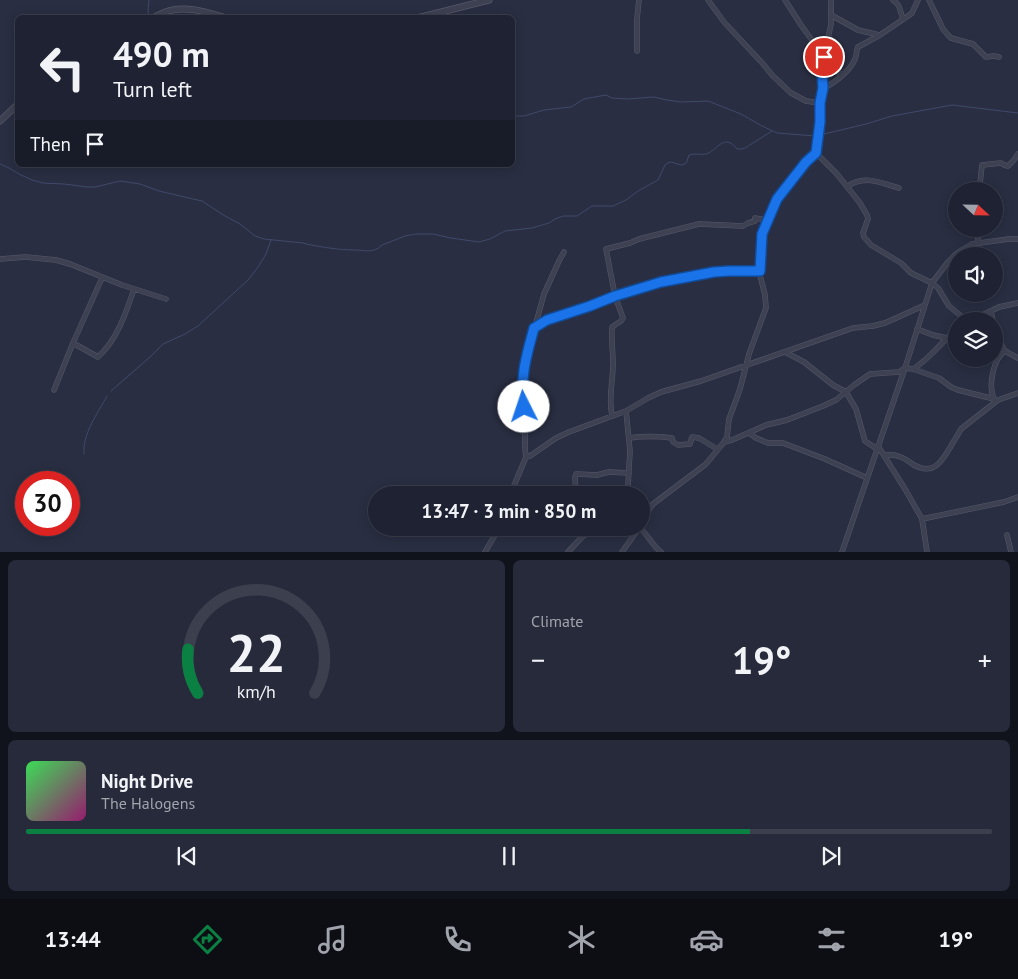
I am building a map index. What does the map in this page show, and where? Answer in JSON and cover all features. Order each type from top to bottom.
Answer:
[{"type":"street","points":[[429,15],[489,0]]},
{"type":"street","points":[[637,51],[639,0]]},
{"type":"street","points":[[708,0],[724,22],[772,76],[791,94],[806,101],[820,103]]},
{"type":"street","points":[[785,0],[824,57],[832,63],[842,76]]},
{"type":"street","points":[[650,507],[706,464],[727,437],[731,413],[751,346],[766,308],[760,271],[762,234],[777,199],[806,162],[816,153],[823,88],[822,74],[830,30],[831,0]]},
{"type":"street","points":[[893,0],[901,8],[904,18]]},
{"type":"street","points":[[823,88],[842,76],[849,68],[856,58],[856,49],[858,47],[912,13],[918,0]]},
{"type":"street","points":[[929,0],[944,29],[951,38],[973,44],[986,57],[999,57]]},
{"type":"street","points":[[158,15],[179,9],[194,9],[216,15]]},
{"type":"street","points":[[831,15],[858,30],[879,35]]},
{"type":"street","points":[[1,119],[15,107]]},
{"type":"street","points":[[816,153],[837,174],[860,203],[868,219],[863,232],[864,237],[871,245],[901,263],[910,273],[932,283],[938,288],[949,306],[956,312]]},
{"type":"street","points":[[980,182],[982,165],[1001,163],[1004,166],[1008,166],[1018,154]]},
{"type":"street","points":[[848,187],[853,182],[870,180],[899,188]]},
{"type":"street","points":[[612,416],[610,391],[613,364],[612,327],[623,318],[615,296],[606,249],[699,224],[743,226],[755,221],[755,218],[767,220]]},
{"type":"street","points":[[978,238],[978,244]]},
{"type":"street","points":[[842,552],[932,283],[948,262],[972,244],[1018,239]]},
{"type":"street","points":[[514,486],[526,457],[526,421],[522,382],[526,359],[544,294],[558,261],[564,252]]},
{"type":"street","points":[[0,259],[26,257],[56,260],[166,300]]},
{"type":"street","points":[[534,328],[547,320],[661,282],[714,272],[760,271]]},
{"type":"street","points":[[54,390],[102,278]]},
{"type":"street","points":[[73,343],[98,357],[104,352],[112,341],[126,313],[134,289]]},
{"type":"street","points":[[991,311],[999,307],[1018,304]]},
{"type":"street","points":[[526,457],[556,438],[626,411],[661,392],[746,366],[853,328],[886,324],[924,306]]},
{"type":"street","points":[[917,329],[946,338]]},
{"type":"street","points":[[913,369],[946,338]]},
{"type":"street","points":[[1003,346],[1006,351],[1018,358]]},
{"type":"street","points":[[996,400],[992,394],[991,386],[993,374],[998,358],[1006,351]]},
{"type":"street","points":[[785,352],[804,362],[833,385],[846,392],[856,409],[865,441],[878,447],[885,455],[922,518],[927,552]]},
{"type":"street","points":[[724,442],[766,425],[806,414],[836,400],[870,374],[899,372],[905,368],[939,378],[958,390],[996,400]]},
{"type":"street","points":[[885,455],[890,454],[904,457],[916,466],[924,468],[935,467],[944,458],[961,429],[996,400],[1018,393]]},
{"type":"street","points":[[626,411],[630,460],[628,486]]},
{"type":"street","points":[[749,433],[768,443],[783,443],[825,458],[867,478]]},
{"type":"street","points":[[629,438],[658,436],[672,438],[673,442],[678,445],[690,444],[692,437],[699,438],[717,449]]},
{"type":"street","points":[[576,486],[576,474],[629,473]]},
{"type":"street","points":[[922,518],[1004,502],[1018,497]]},
{"type":"street","points":[[1007,535],[1011,552]]},
{"type":"street","points":[[485,552],[494,536]]},
{"type":"street","points":[[622,552],[634,536]]},
{"type":"street","points":[[648,536],[656,548],[662,552]]},
{"type":"street","points":[[568,552],[582,537]]},
{"type":"waterway","points":[[149,0],[149,15]]},
{"type":"waterway","points":[[515,116],[571,107],[584,99],[606,95],[612,98],[627,99],[654,97],[681,102],[708,101],[741,114],[777,133],[816,136]]},
{"type":"waterway","points":[[820,135],[892,116],[952,105],[1018,113]]},
{"type":"waterway","points":[[0,164],[32,180],[43,183],[87,187],[120,181],[140,184],[159,191],[202,201],[240,224],[255,236],[264,239],[336,249],[369,251],[405,236],[416,234],[433,234],[479,242],[490,239],[505,231],[532,228],[563,216],[577,216],[592,206],[613,206],[658,180],[665,165],[668,163],[685,164],[689,155],[706,154],[724,142],[732,144],[737,149],[745,148],[772,131]]},
{"type":"waterway","points":[[111,391],[163,344],[198,326],[249,279],[266,254],[271,240]]},
{"type":"waterway","points":[[84,454],[85,439],[88,431],[107,396]]},
{"type":"route","points":[[524,407],[522,382],[530,341],[534,328],[547,320],[661,282],[714,272],[760,271],[762,234],[777,199],[811,156],[816,153],[823,88],[824,57]]}]
